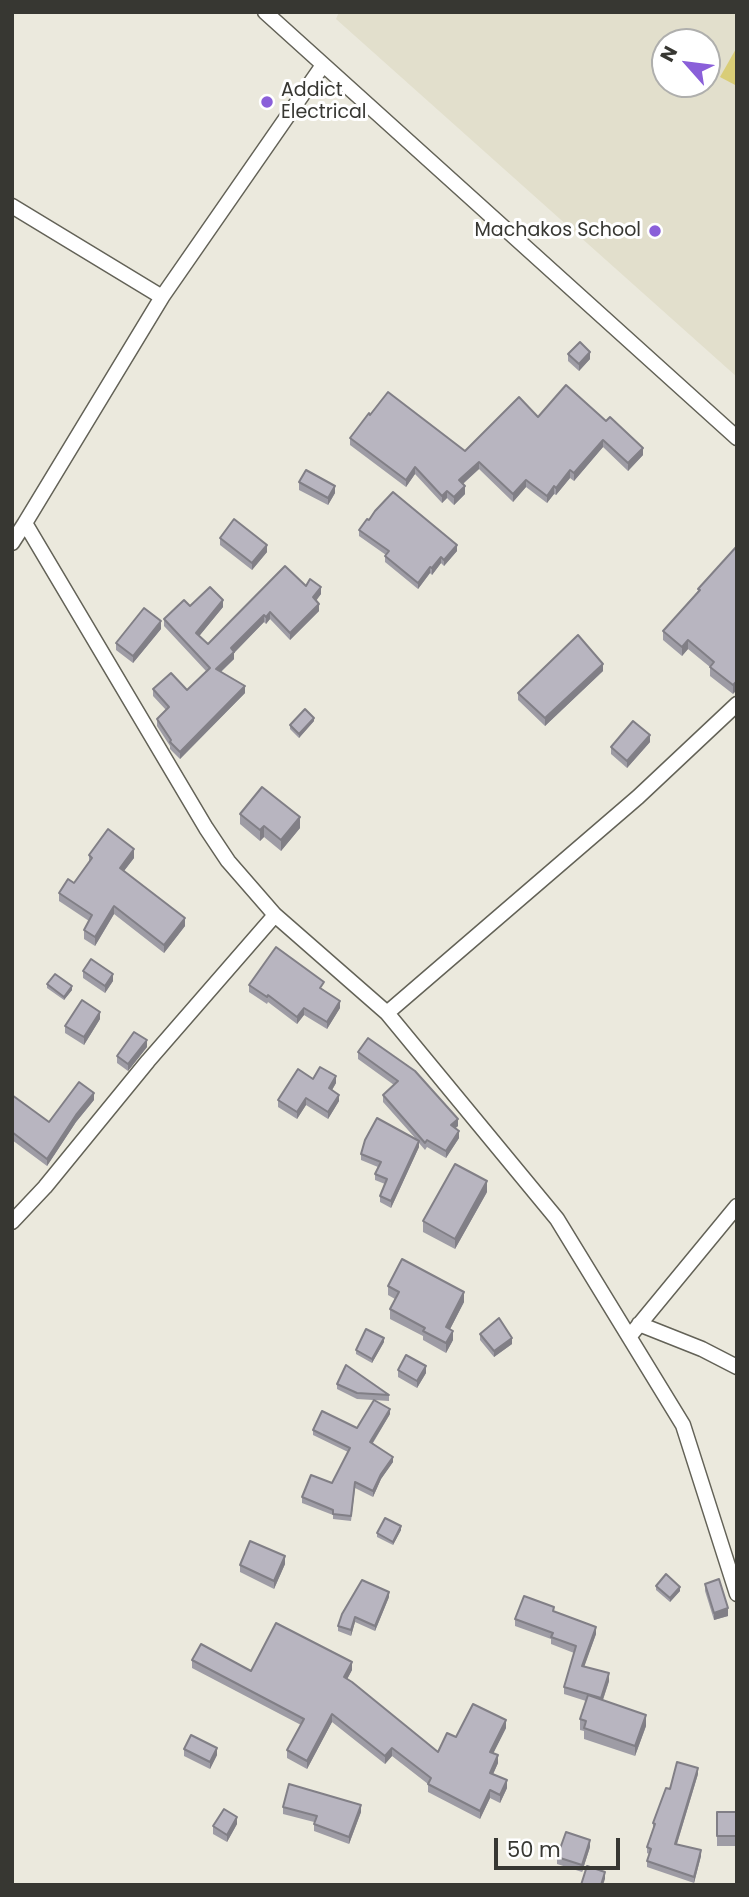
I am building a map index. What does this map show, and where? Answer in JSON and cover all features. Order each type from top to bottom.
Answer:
[{"type":"street","points":[[265,12],[737,438]]},
{"type":"street","points":[[12,543],[162,297],[323,65]]},
{"type":"street","points":[[12,206],[162,297]]},
{"type":"street","points":[[24,523],[205,828],[228,861],[275,915],[387,1013],[556,1219],[683,1425],[737,1594]]},
{"type":"street","points":[[387,1013],[638,797],[737,704]]},
{"type":"street","points":[[12,1222],[45,1187],[148,1061],[275,915]]},
{"type":"street","points":[[629,1337],[737,1206]]},
{"type":"street","points":[[639,1324],[702,1349],[737,1367]]},
{"type":"shaded area","name":"Machakos School","points":[[339,12],[737,12],[737,377],[336,19]]},
{"type":"shaded area","points":[[737,47],[737,86],[721,75]]},
{"type":"building","points":[[580,342],[590,352],[579,364],[568,354]]},
{"type":"building","points":[[566,385],[606,421],[610,417],[643,448],[628,463],[603,440],[574,473],[570,470],[547,496],[526,480],[513,494],[479,462],[459,480],[465,486],[454,497],[447,491],[442,496],[415,467],[406,480],[350,438],[388,392],[465,451],[519,397],[538,417]]},
{"type":"building","points":[[306,470],[335,486],[328,498],[299,482]]},
{"type":"building","points":[[393,492],[457,545],[444,560],[441,557],[430,567],[418,583],[385,556],[389,551],[359,530]]},
{"type":"building","points":[[234,519],[267,545],[252,563],[220,538]]},
{"type":"building","points":[[737,546],[737,681],[733,685],[710,667],[714,662],[688,640],[682,647],[663,631]]},
{"type":"building","points":[[285,566],[306,586],[310,579],[321,587],[313,597],[319,604],[290,633],[270,612],[266,617],[264,615],[231,648],[234,652],[216,669],[245,686],[180,752],[170,742],[157,719],[169,707],[153,689],[171,673],[187,690],[210,668],[164,619],[184,600],[190,606],[210,587],[223,600],[196,633],[208,644]]},
{"type":"building","points":[[144,608],[161,621],[133,656],[116,643]]},
{"type":"building","points":[[578,635],[603,664],[545,718],[518,693]]},
{"type":"building","points":[[305,709],[314,718],[299,734],[290,725]]},
{"type":"building","points":[[633,721],[650,735],[627,761],[611,747]]},
{"type":"building","points":[[262,787],[300,817],[281,840],[264,826],[260,830],[240,814]]},
{"type":"building","points":[[108,829],[134,849],[120,868],[185,918],[164,945],[114,906],[95,937],[84,930],[92,915],[59,893],[68,879],[74,883],[92,858],[89,855]]},
{"type":"building","points":[[276,947],[324,982],[320,988],[340,1001],[327,1022],[304,1008],[297,1017],[268,995],[267,997],[249,985]]},
{"type":"building","points":[[91,959],[113,974],[105,986],[83,971]]},
{"type":"building","points":[[55,974],[72,986],[64,997],[47,984]]},
{"type":"building","points":[[82,1000],[100,1012],[84,1037],[65,1026]]},
{"type":"building","points":[[134,1032],[147,1040],[128,1064],[117,1056]]},
{"type":"building","points":[[368,1038],[415,1071],[458,1119],[451,1125],[459,1131],[446,1151],[427,1140],[425,1143],[383,1095],[398,1081],[358,1052]]},
{"type":"building","points":[[320,1067],[336,1076],[329,1088],[339,1095],[328,1112],[306,1098],[297,1112],[278,1100],[298,1069],[313,1079]]},
{"type":"building","points":[[79,1082],[94,1093],[47,1159],[12,1132],[12,1095],[49,1122]]},
{"type":"building","points":[[377,1118],[419,1141],[391,1201],[380,1196],[387,1179],[375,1174],[381,1162],[361,1154]]},
{"type":"building","points":[[455,1164],[487,1181],[455,1239],[423,1221]]},
{"type":"building","points":[[402,1259],[464,1292],[446,1327],[453,1331],[446,1343],[390,1309],[399,1292],[388,1286]]},
{"type":"building","points":[[499,1318],[512,1338],[494,1351],[480,1334]]},
{"type":"building","points":[[366,1329],[384,1338],[372,1359],[356,1350]]},
{"type":"building","points":[[406,1355],[426,1366],[417,1381],[398,1370]]},
{"type":"building","points":[[346,1365],[389,1395],[357,1393],[337,1384]]},
{"type":"building","points":[[374,1400],[390,1409],[370,1442],[393,1457],[373,1491],[355,1482],[351,1516],[333,1514],[333,1510],[302,1497],[311,1475],[332,1483],[350,1448],[313,1430],[322,1411],[357,1428]]},
{"type":"building","points":[[385,1518],[401,1526],[393,1542],[377,1533]]},
{"type":"building","points":[[250,1541],[285,1556],[274,1581],[240,1565]]},
{"type":"building","points":[[666,1574],[680,1587],[670,1598],[656,1586]]},
{"type":"building","points":[[719,1579],[728,1608],[714,1613],[705,1584]]},
{"type":"building","points":[[362,1580],[389,1592],[375,1626],[355,1617],[351,1630],[338,1626],[342,1614]]},
{"type":"building","points":[[524,1596],[554,1607],[553,1611],[596,1627],[582,1666],[609,1673],[601,1698],[564,1687],[576,1646],[551,1637],[553,1633],[515,1619]]},
{"type":"building","points":[[276,1623],[352,1662],[344,1677],[438,1752],[447,1733],[456,1737],[473,1704],[506,1720],[490,1752],[498,1755],[490,1773],[507,1780],[500,1795],[490,1790],[480,1811],[428,1784],[431,1778],[392,1748],[385,1756],[332,1714],[307,1761],[287,1750],[304,1719],[192,1660],[201,1644],[251,1671]]},
{"type":"building","points":[[588,1695],[646,1715],[635,1746],[584,1728],[586,1721],[580,1719]]},
{"type":"building","points":[[191,1735],[217,1748],[210,1762],[184,1749]]},
{"type":"building","points":[[677,1762],[698,1768],[675,1844],[701,1850],[694,1877],[647,1861],[651,1849],[647,1847],[655,1824],[653,1823],[666,1788],[670,1789]]},
{"type":"building","points":[[289,1784],[361,1805],[349,1837],[314,1824],[317,1816],[283,1807]]},
{"type":"building","points":[[224,1809],[237,1817],[227,1835],[213,1826]]},
{"type":"building","points":[[717,1812],[737,1812],[737,1836],[717,1836]]},
{"type":"building","points":[[566,1832],[590,1840],[582,1865],[557,1857]]},
{"type":"building","points":[[587,1866],[605,1872],[601,1885],[581,1885]]},
{"type":"place","name":"Addict Electrical","points":[[267,102]]},
{"type":"place","name":"Machakos School","points":[[655,231]]}]
